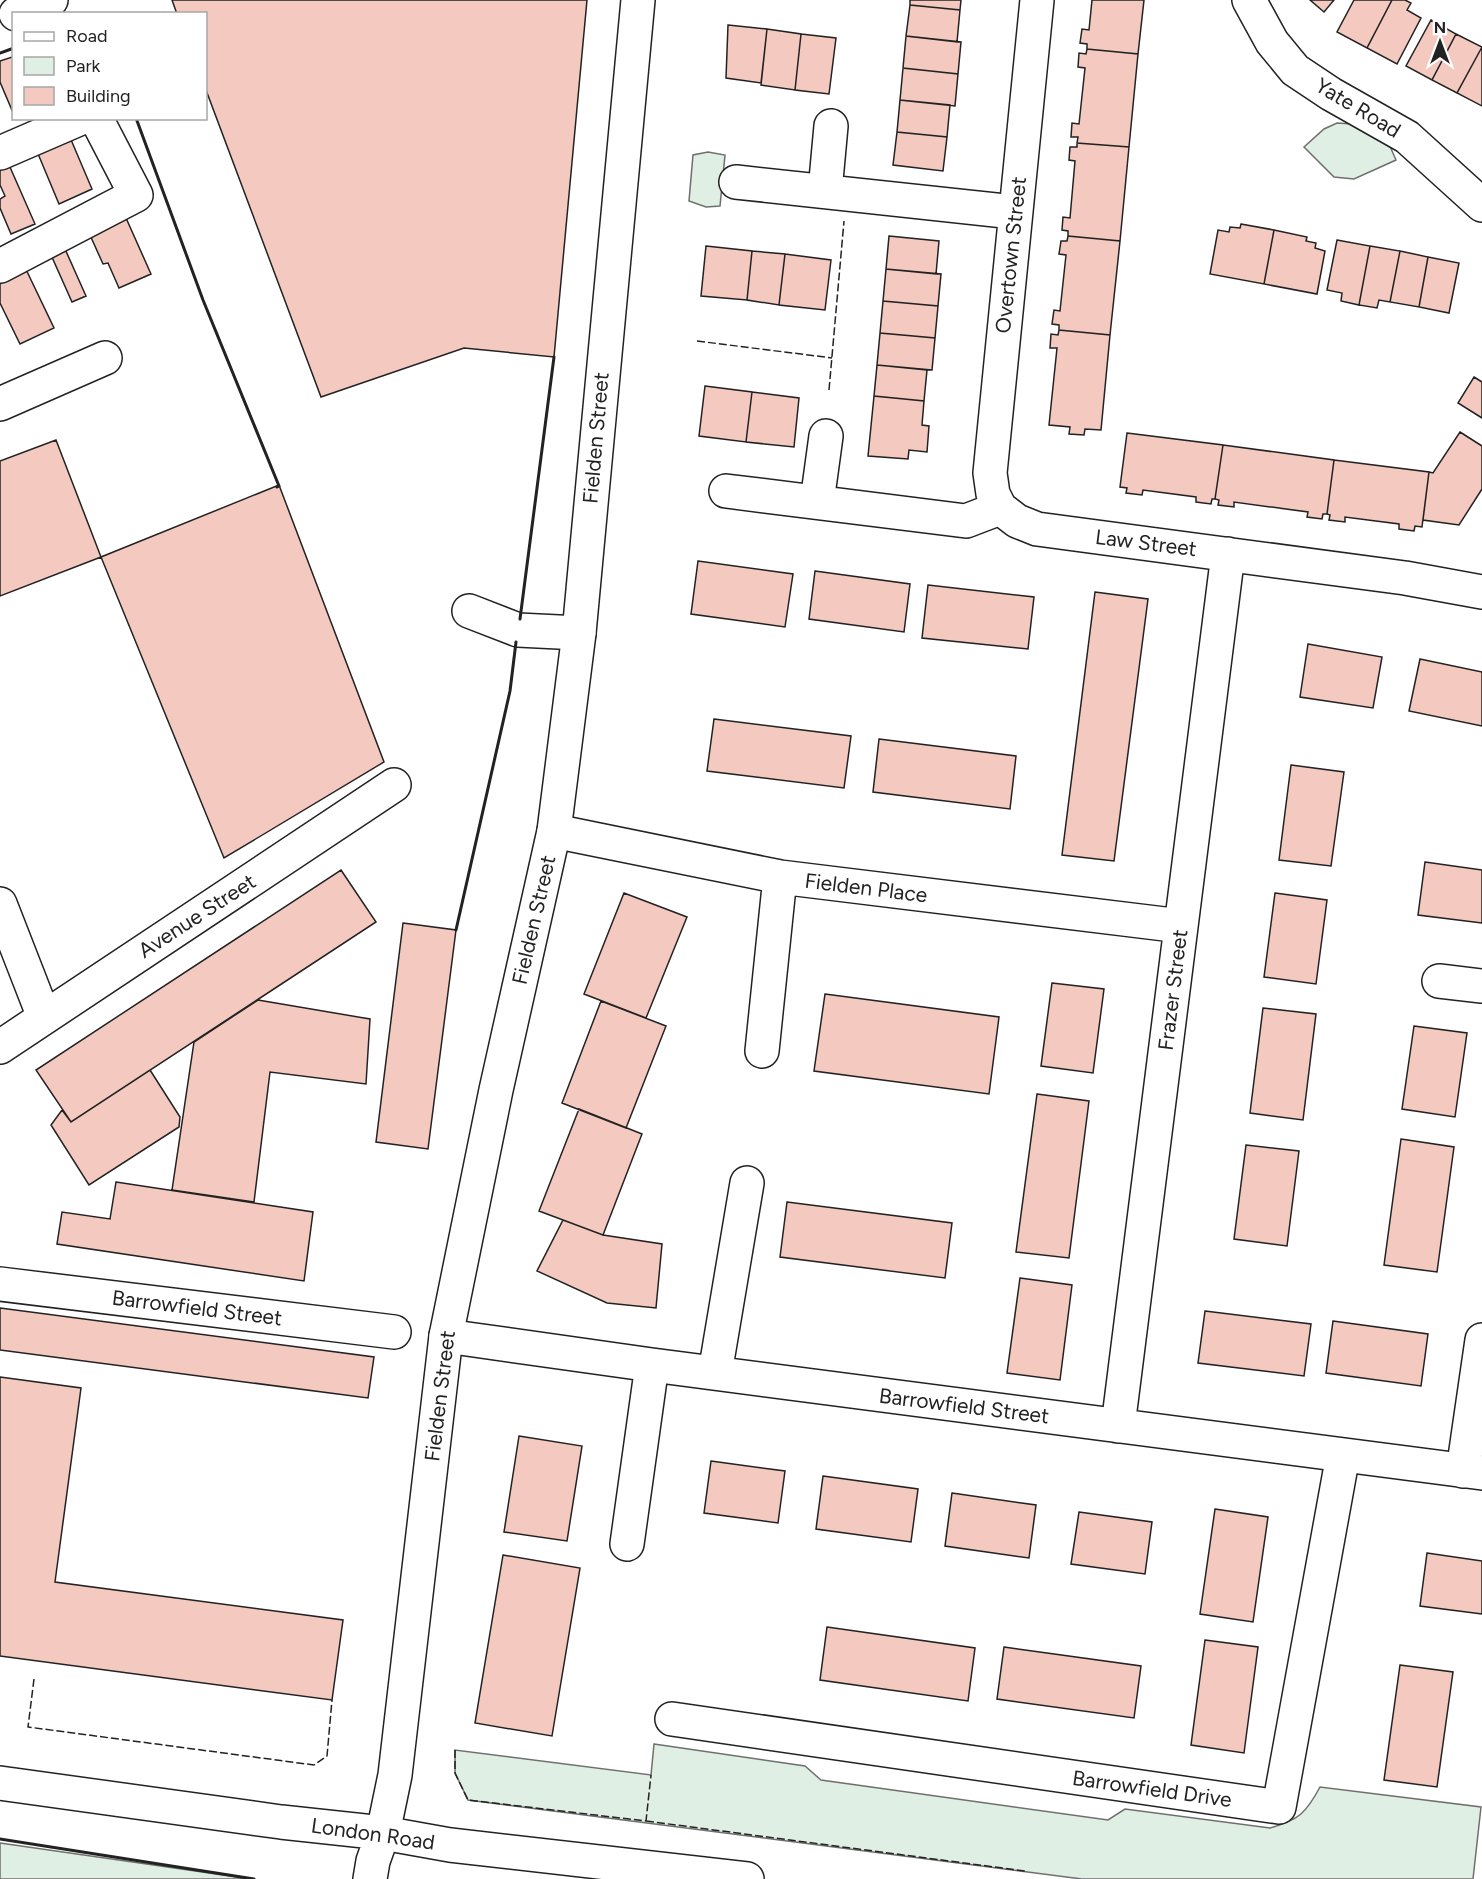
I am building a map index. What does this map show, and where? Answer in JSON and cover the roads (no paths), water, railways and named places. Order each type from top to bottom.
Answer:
[{"type":"street","points":[[20,12],[51,0]]},
{"type":"street","name":"Fielden Street","points":[[370,1879],[373,1861],[383,1833],[394,1775],[446,1336],[496,1090],[554,831],[579,633],[638,0]]},
{"type":"street","name":"Overtown Street","points":[[1000,508],[993,494],[990,473],[1014,212],[1037,0]]},
{"type":"street","name":"Yate Road","points":[[1249,0],[1272,42],[1295,70],[1331,94],[1407,137],[1482,205]]},
{"type":"street","points":[[0,153],[76,120]]},
{"type":"street","points":[[0,266],[136,195],[97,120]]},
{"type":"street","points":[[825,191],[831,126]]},
{"type":"street","points":[[736,182],[1014,212]]},
{"type":"street","points":[[0,404],[105,358]]},
{"type":"street","points":[[817,502],[826,436]]},
{"type":"street","points":[[726,491],[966,521],[1000,508]]},
{"type":"street","name":"Law Street","points":[[1000,508],[1017,521],[1037,529],[1406,578],[1482,592]]},
{"type":"street","name":"Frazer Street","points":[[1118,1426],[1228,554]]},
{"type":"street","points":[[469,611],[518,630],[579,633]]},
{"type":"street","name":"Avenue Street","points":[[0,1047],[394,785]]},
{"type":"street","name":"Fielden Place","points":[[554,831],[780,877],[1181,926]]},
{"type":"street","points":[[762,1051],[780,877]]},
{"type":"street","points":[[0,904],[44,1017]]},
{"type":"street","points":[[1439,981],[1482,986]]},
{"type":"street","points":[[715,1373],[747,1183]]},
{"type":"street","name":"Barrowfield Street","points":[[0,1284],[394,1332]]},
{"type":"street","name":"Barrowfield Street","points":[[446,1336],[1472,1472]]},
{"type":"street","points":[[1472,1472],[1482,1340]]},
{"type":"street","points":[[627,1544],[652,1365]]},
{"type":"street","name":"Barrowfield Drive","points":[[672,1719],[1279,1807],[1343,1455]]},
{"type":"street","name":"London Road","points":[[0,1783],[281,1822],[383,1833],[450,1845],[747,1879]]}]
